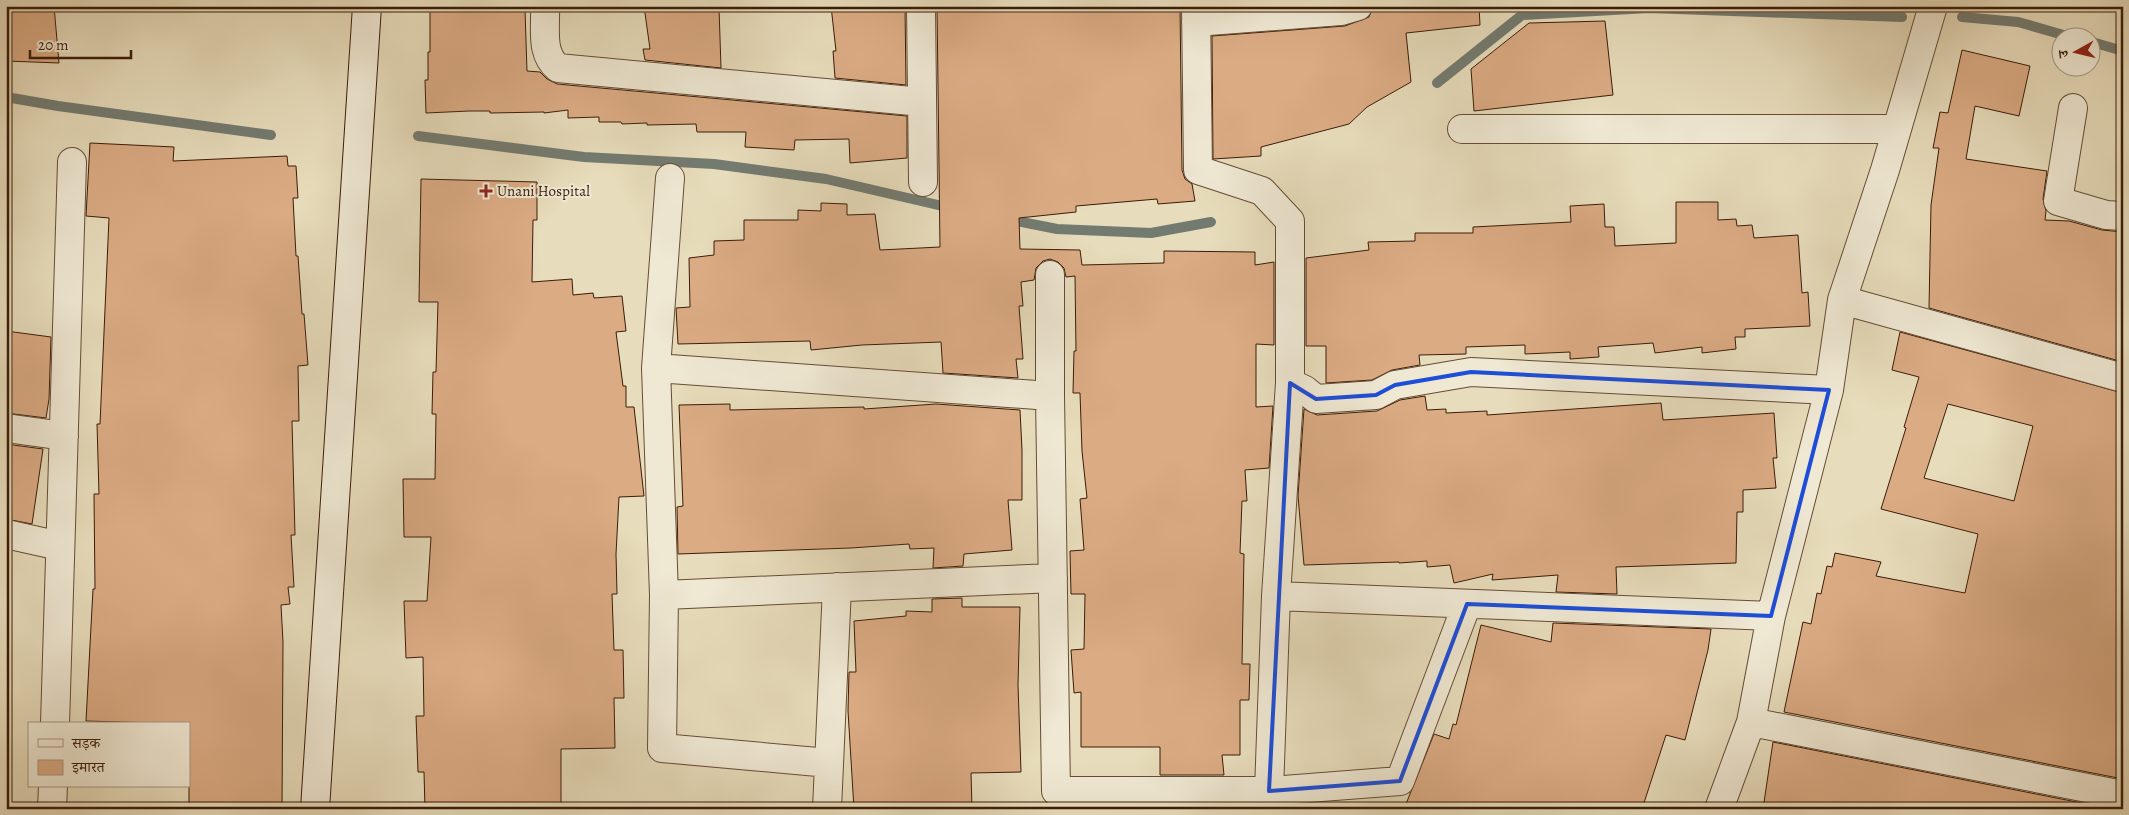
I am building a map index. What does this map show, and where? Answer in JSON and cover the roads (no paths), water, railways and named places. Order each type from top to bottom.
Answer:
[{"type":"street","points":[[315,809],[367,6]]},
{"type":"street","points":[[545,6],[546,53],[550,61],[558,68],[922,102]]},
{"type":"street","points":[[921,6],[923,182]]},
{"type":"street","points":[[1268,791],[1276,596],[1290,383],[1290,221],[1262,191],[1198,170],[1196,14],[1341,11],[1358,6]]},
{"type":"street","points":[[1719,809],[1751,722],[1771,616],[1829,390],[1842,300],[1885,170],[1933,6]]},
{"type":"street","points":[[2073,108],[2058,202],[2106,215],[2123,216]]},
{"type":"street","points":[[1462,128],[1896,129]]},
{"type":"street","points":[[55,722],[72,162]]},
{"type":"street","points":[[670,178],[656,368],[664,595],[662,748],[829,763]]},
{"type":"street","points":[[1050,275],[1056,791],[1268,791],[1400,781],[1467,604]]},
{"type":"street","points":[[1842,300],[2123,378]]},
{"type":"street","points":[[656,368],[1050,396]]},
{"type":"street","points":[[1290,383],[1306,390],[1316,399],[1376,395],[1395,385],[1471,372],[1829,390]]},
{"type":"street","points":[[6,428],[64,436]]},
{"type":"street","points":[[6,534],[60,546]]},
{"type":"street","points":[[664,595],[1053,578]]},
{"type":"street","points":[[827,809],[837,587]]},
{"type":"street","points":[[1276,596],[1771,616]]},
{"type":"street","points":[[1751,722],[2123,796]]},
{"type":"street","points":[[52,809],[53,788]]},
{"type":"waterway","points":[[1437,83],[1522,15],[1649,8],[1902,17]]},
{"type":"waterway","points":[[1962,17],[2018,22],[2052,32]]},
{"type":"waterway","points":[[2102,45],[2123,51]]},
{"type":"waterway","points":[[6,97],[58,106],[271,135]]},
{"type":"waterway","points":[[418,136],[584,157],[714,164],[826,179],[951,208]]},
{"type":"waterway","points":[[1007,219],[1057,229],[1151,233],[1211,222]]},
{"type":"place","name":"Unani Hospital","points":[[486,191]]}]
